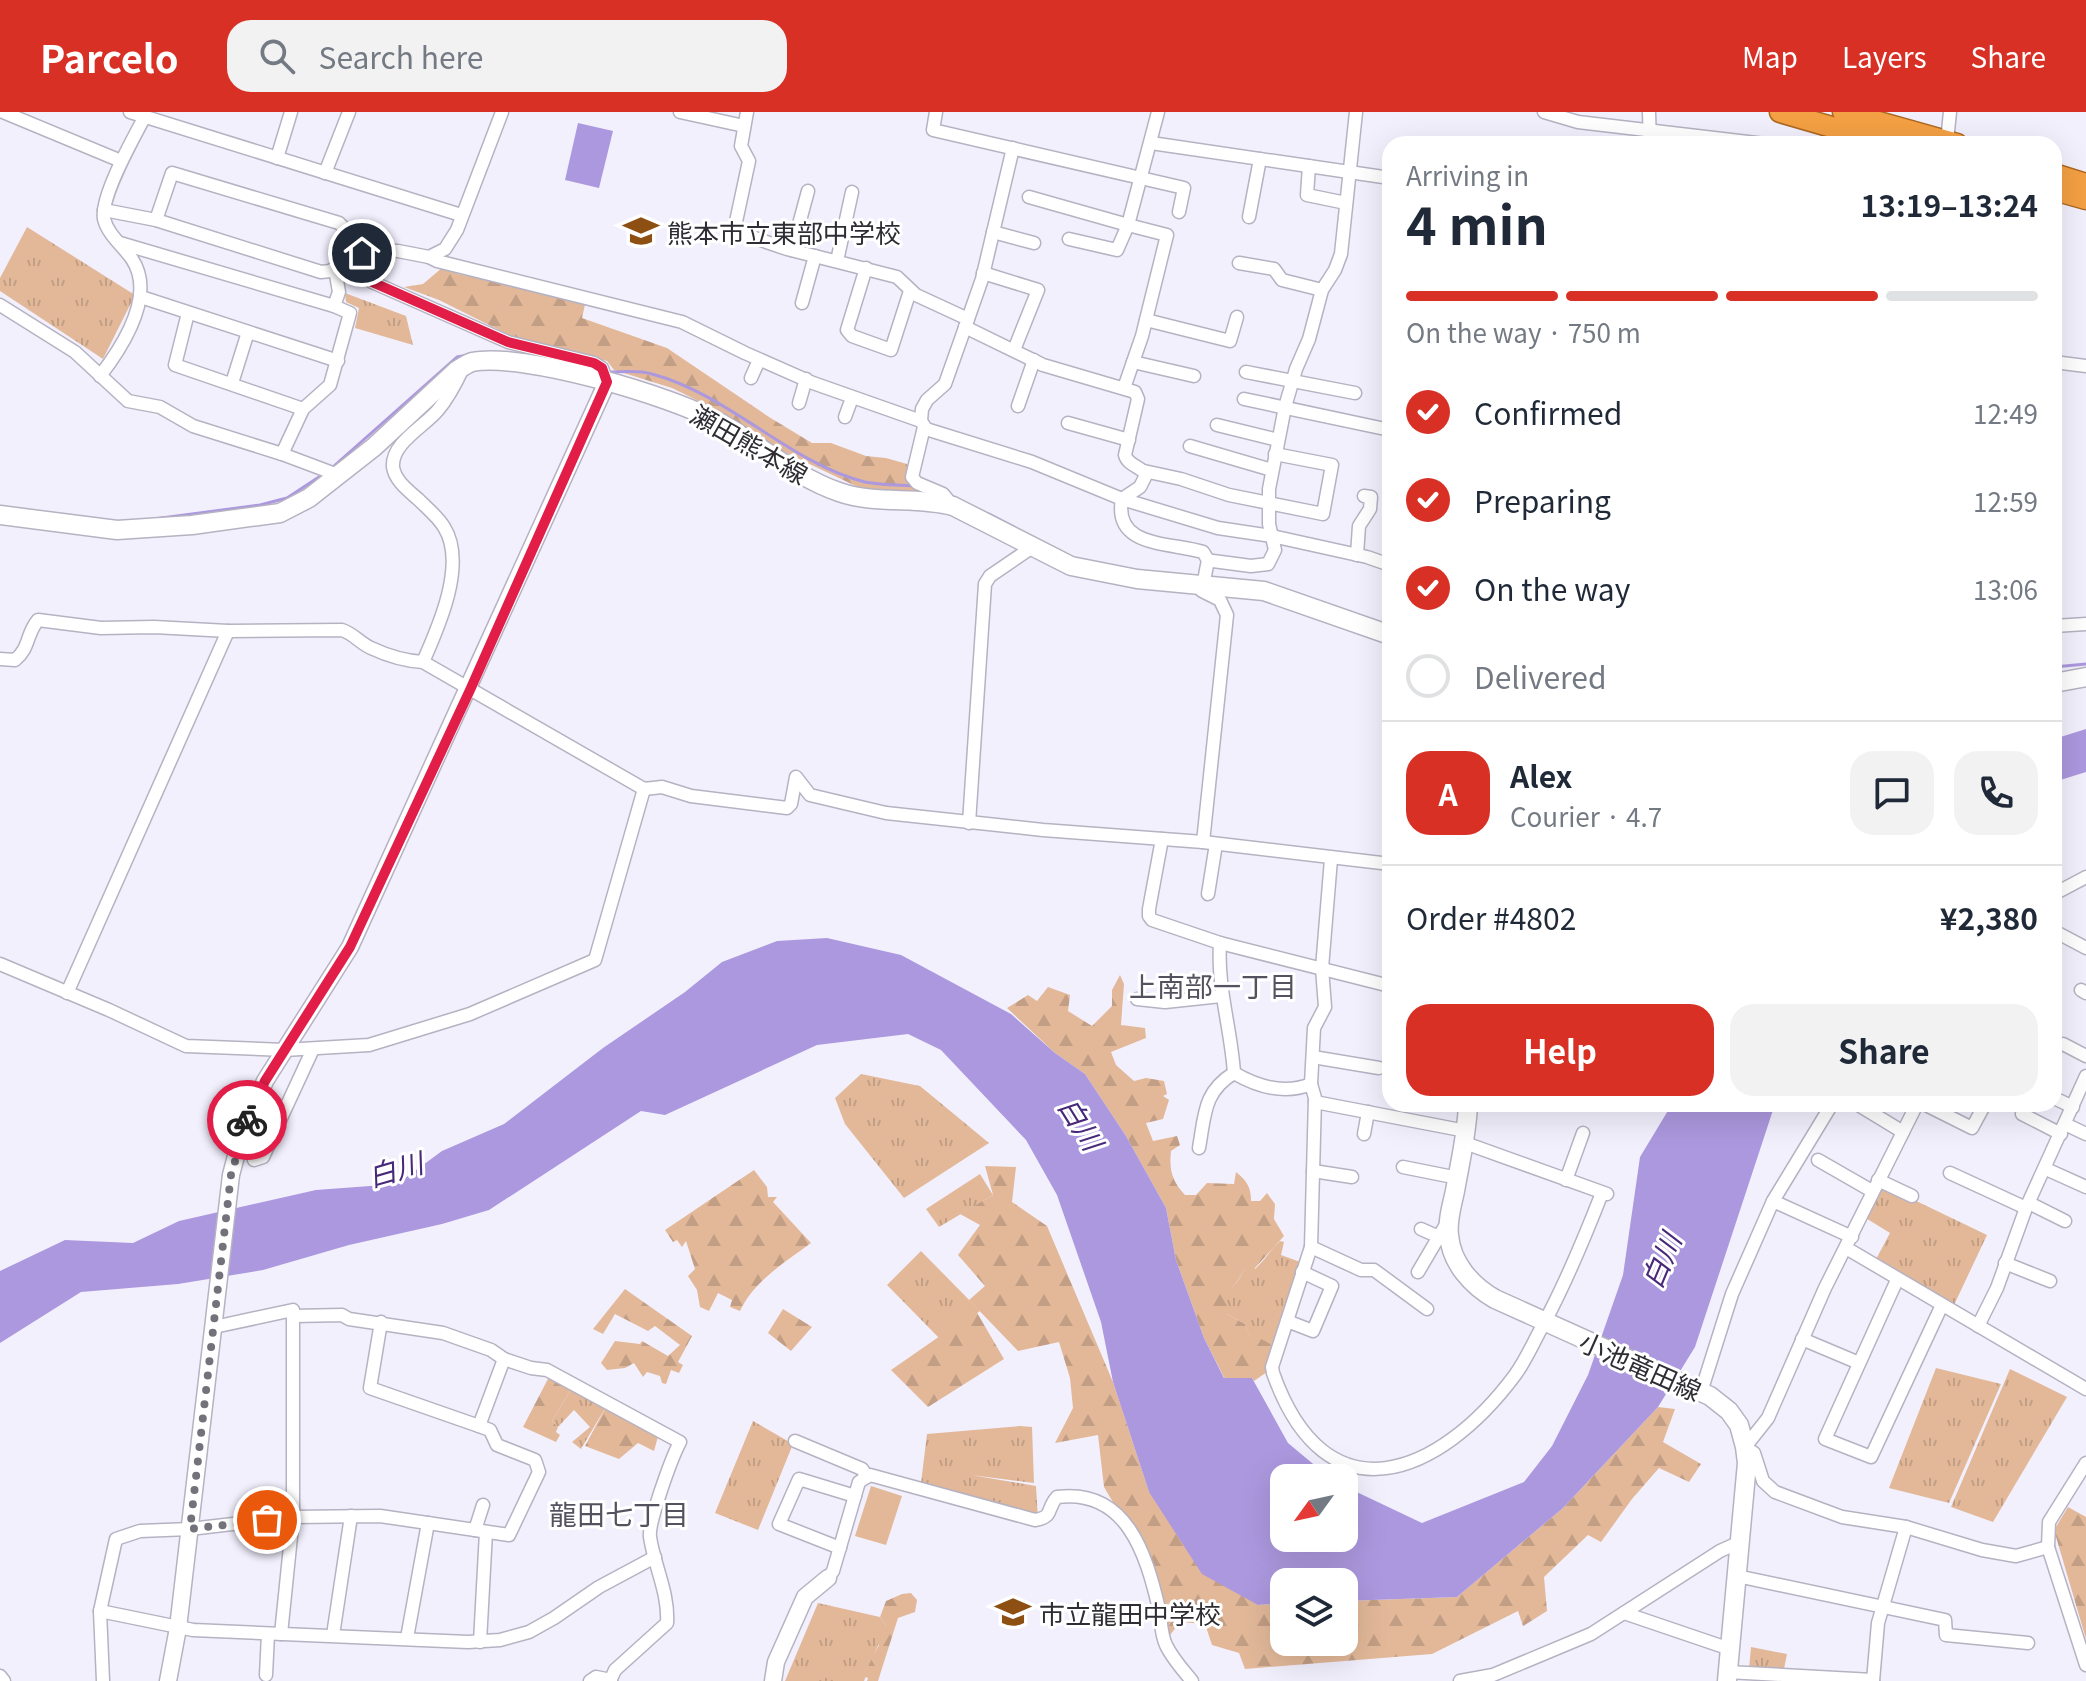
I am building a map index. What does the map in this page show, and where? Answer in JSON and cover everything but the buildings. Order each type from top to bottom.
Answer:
[{"type":"highway","points":[[1780,112],[1862,136]]},
{"type":"highway","points":[[1843,112],[1930,136]]},
{"type":"highway","points":[[2062,176],[2086,184]]},
{"type":"highway","points":[[2062,192],[2086,199]]},
{"type":"main road","name":"瀬田熊本線","points":[[465,365],[495,362],[534,366],[607,382],[684,405],[720,422],[814,481],[839,492],[863,498],[937,501],[953,506],[1071,566],[1137,579],[1264,591],[1382,632]]},
{"type":"main road","points":[[0,515],[117,530],[192,525],[280,513],[309,498],[338,475],[465,365]]},
{"type":"main road","points":[[2062,682],[2086,677]]},
{"type":"main road","name":"小池竜田線","points":[[1467,1112],[1448,1234],[1455,1257],[1474,1284],[1495,1299],[1693,1387],[1729,1411],[1739,1425],[1745,1447],[1746,1490],[1728,1677]]},
{"type":"street","points":[[3,112],[32,118],[121,161]]},
{"type":"street","points":[[130,112],[461,215]]},
{"type":"street","points":[[277,158],[291,112]]},
{"type":"street","points":[[325,173],[349,112]]},
{"type":"street","points":[[429,257],[445,249],[452,239],[502,112]]},
{"type":"street","points":[[680,112],[744,126]]},
{"type":"street","points":[[747,112],[741,146],[749,161],[734,230],[792,250],[899,278],[910,291],[1034,360],[1135,392],[1138,399],[1126,459],[1144,471],[1268,504],[1323,514],[1332,465],[1275,454]]},
{"type":"street","points":[[936,112],[933,130],[1184,188],[1179,212]]},
{"type":"street","points":[[1069,239],[1117,250],[1142,179],[1158,112]]},
{"type":"street","points":[[1144,471],[1146,475],[1142,485],[1122,499],[1120,517],[1130,532],[1151,541],[1199,551],[1208,560],[1226,564],[1265,566],[1271,561],[1275,550],[1268,504],[1275,454],[1292,380],[1309,339],[1322,290],[1338,264],[1356,112]]},
{"type":"street","points":[[1544,112],[1572,121],[1699,136]]},
{"type":"street","points":[[1649,112],[1650,136]]},
{"type":"street","points":[[1950,112],[1952,136]]},
{"type":"street","points":[[100,376],[128,329],[141,297],[139,270],[105,222],[104,210],[121,161],[144,118]]},
{"type":"street","points":[[1151,143],[1382,177]]},
{"type":"street","points":[[953,506],[943,494],[913,480],[924,405],[945,384],[967,323],[983,273],[1013,148]]},
{"type":"street","points":[[1249,217],[1260,159]]},
{"type":"street","points":[[1309,166],[1307,195],[1346,203]]},
{"type":"street","points":[[156,220],[172,173],[339,223],[347,231],[351,257]]},
{"type":"street","points":[[792,250],[808,191]]},
{"type":"street","points":[[837,261],[852,192]]},
{"type":"street","points":[[1029,197],[1167,235],[1146,320],[1124,388]]},
{"type":"street","points":[[104,210],[156,220],[321,272],[335,269],[351,257],[375,250],[398,251],[682,322],[759,360],[852,398],[1032,462],[1122,499],[1218,528],[1272,536],[1382,563]]},
{"type":"street","points":[[993,232],[1034,243]]},
{"type":"street","points":[[117,242],[350,313],[330,385],[303,409],[282,454]]},
{"type":"street","points":[[168,1681],[178,1628],[231,1175],[249,1114],[265,1081],[350,947],[470,690],[607,382],[602,368],[594,363],[508,342],[372,282],[364,265],[375,250]]},
{"type":"street","points":[[802,303],[815,256]]},
{"type":"street","points":[[1239,263],[1274,269],[1282,280],[1322,290]]},
{"type":"street","points":[[866,268],[847,330],[852,336],[891,350],[910,291]]},
{"type":"street","points":[[334,306],[339,292],[335,269]]},
{"type":"street","points":[[983,273],[1039,286],[1014,350]]},
{"type":"street","points":[[141,297],[338,361]]},
{"type":"street","points":[[0,305],[75,352],[128,401],[160,407],[193,426],[338,475]]},
{"type":"street","points":[[188,313],[175,365],[303,409]]},
{"type":"street","points":[[1146,320],[1230,341],[1237,317]]},
{"type":"street","points":[[232,383],[248,332]]},
{"type":"street","points":[[751,378],[759,360]]},
{"type":"street","points":[[1018,406],[1034,360]]},
{"type":"street","points":[[1133,362],[1194,376]]},
{"type":"street","points":[[2062,363],[2086,366]]},
{"type":"street","points":[[423,662],[438,629],[454,555],[445,527],[398,480],[393,466],[396,453],[437,412],[465,365]]},
{"type":"street","points":[[1246,372],[1355,393]]},
{"type":"street","points":[[799,403],[806,379]]},
{"type":"street","points":[[845,417],[852,398]]},
{"type":"street","points":[[1244,399],[1382,428]]},
{"type":"street","points":[[1068,423],[1129,440]]},
{"type":"street","points":[[1217,425],[1278,440]]},
{"type":"street","points":[[1190,446],[1272,470]]},
{"type":"street","points":[[1357,555],[1359,526],[1369,511],[1370,497]]},
{"type":"street","points":[[969,823],[985,584],[990,576],[1034,546]]},
{"type":"street","points":[[1208,560],[1202,591],[1220,600],[1227,615],[1208,894]]},
{"type":"street","points":[[0,659],[15,660],[24,652],[31,628],[38,620],[101,628],[342,630],[358,636],[367,646],[423,662],[644,789],[662,787],[691,796],[787,808],[791,804],[796,777],[810,795],[886,813],[1210,843],[1382,863]]},
{"type":"street","points":[[2062,626],[2086,624]]},
{"type":"street","points":[[67,993],[228,631]]},
{"type":"street","points":[[0,964],[186,1046],[284,1050],[369,1045],[470,1014],[595,960],[644,789]]},
{"type":"street","points":[[1162,839],[1149,916],[1179,930],[1220,943],[1382,984]]},
{"type":"street","points":[[1315,1102],[1465,1137],[1604,1194],[1573,1268],[1515,1375],[1457,1435],[1418,1459],[1377,1469],[1353,1466],[1329,1458],[1311,1442],[1272,1367],[1311,1247],[1315,1102],[1311,1084],[1314,1028],[1325,1007],[1322,968],[1331,859]]},
{"type":"street","points":[[2062,890],[2086,877]]},
{"type":"street","points":[[2062,935],[2086,948]]},
{"type":"street","points":[[1220,943],[1221,996],[1231,1038],[1234,1073]]},
{"type":"street","points":[[1137,999],[1165,1002],[1221,996]]},
{"type":"street","points":[[2063,1044],[2086,1056]]},
{"type":"street","points":[[254,1160],[263,1157],[313,1049]]},
{"type":"street","points":[[1313,1057],[1379,1068]]},
{"type":"street","points":[[1234,1073],[1279,1090],[1294,1090],[1311,1084]]},
{"type":"street","points":[[1199,1148],[1211,1092],[1234,1073]]},
{"type":"street","points":[[1978,1326],[2086,1076]]},
{"type":"street","points":[[2062,1102],[2073,1107]]},
{"type":"street","points":[[1364,1134],[1368,1112]]},
{"type":"street","points":[[1693,1387],[1773,1201],[1827,1112]]},
{"type":"street","points":[[1870,1112],[1903,1132]]},
{"type":"street","points":[[1913,1112],[1825,1288],[1766,1421],[1745,1447],[1754,1453],[1763,1481],[1775,1492],[1842,1517],[1906,1527],[1982,1550],[2016,1556],[2048,1547]]},
{"type":"street","points":[[1940,1112],[1972,1128],[1981,1112]]},
{"type":"street","points":[[2022,1114],[2086,1134]]},
{"type":"street","points":[[1566,1180],[1583,1133]]},
{"type":"street","points":[[1818,1160],[1875,1185],[1912,1196]]},
{"type":"street","points":[[1403,1167],[1458,1178]]},
{"type":"street","points":[[2046,1169],[2086,1187]]},
{"type":"street","points":[[1313,1171],[1352,1177]]},
{"type":"street","points":[[1950,1173],[2065,1221]]},
{"type":"street","points":[[1773,1201],[1849,1242],[1897,1280],[2086,1389]]},
{"type":"street","points":[[1418,1272],[1450,1218]]},
{"type":"street","points":[[1421,1229],[1439,1237]]},
{"type":"street","points":[[1311,1247],[1364,1272],[1374,1270],[1427,1309]]},
{"type":"street","points":[[2005,1263],[2050,1281]]},
{"type":"street","points":[[1287,1321],[1313,1331],[1332,1286],[1302,1272]]},
{"type":"street","points":[[1897,1280],[1825,1439],[1871,1457],[1942,1305]]},
{"type":"street","points":[[215,1319],[293,1310],[294,1316],[293,1517],[266,1675]]},
{"type":"street","points":[[294,1316],[342,1315],[349,1319],[453,1336],[491,1350],[504,1359],[561,1376],[680,1442],[653,1509],[649,1534],[661,1578],[667,1623],[615,1670],[611,1680],[596,1677],[590,1681]]},
{"type":"street","points":[[103,1681],[100,1611],[116,1539],[140,1531],[190,1529],[293,1517],[351,1516],[380,1516],[509,1535],[539,1472],[535,1460],[497,1445],[490,1430],[370,1388],[381,1322]]},
{"type":"street","points":[[1802,1339],[1859,1363]]},
{"type":"street","points":[[479,1426],[504,1359]]},
{"type":"street","points":[[795,1441],[862,1469],[867,1477]]},
{"type":"street","points":[[2086,1463],[2049,1522],[2048,1547],[2086,1665]]},
{"type":"street","points":[[773,1681],[776,1662],[805,1597],[833,1571],[859,1482],[870,1475],[1035,1520],[1044,1519],[1052,1503],[1062,1497],[1081,1495],[1114,1510],[1128,1526],[1144,1555],[1164,1643],[1192,1681]]},
{"type":"street","points":[[840,1548],[779,1524],[799,1479],[855,1496]]},
{"type":"street","points":[[480,1642],[480,1531],[483,1505]]},
{"type":"street","points":[[333,1635],[351,1516]]},
{"type":"street","points":[[407,1638],[428,1523]]},
{"type":"street","points":[[1728,1677],[1873,1680],[1878,1623],[1906,1527]]},
{"type":"street","points":[[1460,1681],[1493,1675],[1591,1634],[1720,1551],[1740,1542]]},
{"type":"street","points":[[100,1611],[178,1628],[480,1642],[529,1632],[599,1587],[655,1557]]},
{"type":"street","points":[[1737,1576],[1945,1620],[1946,1635],[2028,1643]]},
{"type":"street","points":[[1624,1613],[1730,1649]]},
{"type":"street","points":[[0,1676],[4,1681]]},
{"type":"green space","points":[[27,227],[135,295],[103,359],[0,291],[0,278]]},
{"type":"green space","points":[[443,267],[458,274],[586,300],[582,318],[667,348],[812,443],[831,443],[866,456],[907,464],[907,478],[925,492],[862,489],[778,449],[723,413],[672,388],[614,370],[607,361],[517,339],[439,300],[404,287],[423,284]]},
{"type":"green space","points":[[345,293],[406,316],[413,345],[355,328],[359,308],[346,302]]},
{"type":"green space","points":[[1120,975],[1124,984],[1121,1025],[1145,1028],[1146,1038],[1111,1052],[1116,1065],[1134,1081],[1146,1078],[1164,1081],[1167,1094],[1163,1096],[1169,1100],[1163,1119],[1146,1123],[1153,1141],[1177,1136],[1180,1145],[1171,1151],[1170,1158],[1177,1185],[1185,1195],[1196,1195],[1207,1183],[1234,1184],[1236,1172],[1248,1185],[1251,1201],[1260,1201],[1267,1193],[1275,1204],[1274,1219],[1284,1236],[1254,1269],[1251,1264],[1227,1290],[1227,1314],[1245,1324],[1252,1341],[1257,1337],[1269,1343],[1272,1338],[1275,1343],[1267,1372],[1254,1381],[1252,1378],[1225,1379],[1204,1338],[1176,1260],[1166,1208],[1126,1136],[1085,1074],[1055,1053],[1007,1008],[1028,995],[1037,1001],[1048,987],[1070,995],[1068,1011],[1092,1026],[1112,1006],[1112,990]]},
{"type":"green space","points":[[861,1074],[920,1086],[989,1143],[904,1198],[845,1124],[835,1098]]},
{"type":"green space","points":[[985,1166],[1016,1167],[1012,1202],[1047,1226],[1113,1382],[1149,1492],[1258,1605],[1270,1604],[1270,1656],[1358,1656],[1358,1601],[1457,1597],[1563,1508],[1658,1407],[1675,1409],[1663,1442],[1701,1464],[1689,1482],[1659,1468],[1601,1542],[1588,1535],[1544,1577],[1547,1611],[1523,1626],[1518,1611],[1432,1654],[1245,1669],[1239,1653],[1212,1645],[1205,1624],[1180,1622],[1164,1643],[1144,1555],[1104,1487],[1098,1435],[1055,1443],[1073,1408],[1070,1378],[1059,1342],[1018,1351],[969,1300],[985,1286],[958,1255],[980,1225],[960,1214],[993,1195]]},
{"type":"green space","points":[[754,1170],[767,1187],[768,1197],[777,1197],[773,1202],[811,1243],[761,1282],[740,1311],[730,1307],[732,1300],[718,1293],[709,1311],[700,1307],[697,1290],[688,1276],[695,1269],[686,1241],[682,1247],[677,1240],[673,1242],[665,1230]]},
{"type":"green space","points":[[980,1174],[993,1195],[939,1227],[926,1209]]},
{"type":"green space","points":[[1881,1184],[1987,1235],[1954,1305],[1875,1261],[1890,1233],[1864,1217]]},
{"type":"green space","points":[[1280,1241],[1284,1242],[1281,1255],[1303,1263],[1275,1343],[1252,1342],[1245,1324],[1227,1314],[1227,1289],[1235,1284],[1251,1263],[1255,1269]]},
{"type":"green space","points":[[921,1251],[980,1311],[941,1340],[887,1285]]},
{"type":"green space","points":[[625,1289],[692,1336],[678,1362],[683,1365],[679,1373],[671,1370],[666,1384],[662,1383],[660,1376],[647,1372],[643,1377],[634,1363],[625,1368],[607,1370],[601,1363],[615,1341],[640,1344],[642,1341],[668,1356],[680,1345],[655,1326],[648,1331],[615,1314],[603,1334],[593,1329]]},
{"type":"green space","points":[[783,1309],[812,1327],[791,1351],[768,1333]]},
{"type":"green space","points":[[976,1311],[1004,1359],[928,1407],[891,1370]]},
{"type":"green space","points":[[1936,1368],[2001,1384],[1949,1503],[1889,1488]]},
{"type":"green space","points":[[2010,1369],[2067,1397],[1993,1522],[1951,1507]]},
{"type":"green space","points":[[550,1375],[573,1386],[552,1421],[560,1435],[556,1442],[523,1427]]},
{"type":"green space","points":[[573,1386],[607,1405],[581,1449],[572,1442],[590,1427],[574,1410],[558,1427],[552,1421]]},
{"type":"green space","points":[[607,1405],[659,1433],[654,1451],[638,1443],[619,1459],[585,1446]]},
{"type":"green space","points":[[753,1421],[793,1444],[758,1530],[715,1513]]},
{"type":"green space","points":[[1032,1427],[1034,1483],[971,1475],[1036,1486],[1038,1519],[920,1491],[927,1434]]},
{"type":"green space","points":[[871,1486],[902,1496],[886,1545],[855,1536]]},
{"type":"green space","points":[[2068,1507],[2086,1517],[2086,1639],[2054,1530]]},
{"type":"green space","points":[[911,1593],[917,1600],[915,1612],[898,1618],[878,1681],[867,1681],[868,1678],[863,1676],[879,1645],[876,1637],[886,1625],[880,1617],[886,1601]]},
{"type":"green space","points":[[818,1603],[880,1617],[886,1625],[864,1681],[785,1681]]},
{"type":"green space","points":[[1751,1647],[1787,1654],[1783,1674],[1749,1669]]},
{"type":"water","points":[[578,123],[613,131],[599,188],[565,180]]},
{"type":"water","points":[[2086,729],[2086,772],[2062,780],[2062,736]]},
{"type":"water","name":"白川","points":[[827,938],[901,955],[1011,1014],[1055,1053],[1085,1074],[1126,1136],[1166,1208],[1176,1260],[1204,1338],[1224,1378],[1252,1378],[1288,1443],[1313,1464],[1270,1464],[1270,1552],[1358,1552],[1358,1493],[1422,1523],[1524,1482],[1552,1446],[1588,1375],[1623,1275],[1640,1157],[1667,1112],[1772,1112],[1695,1347],[1658,1407],[1563,1508],[1457,1597],[1358,1601],[1358,1568],[1270,1568],[1270,1604],[1258,1605],[1202,1574],[1149,1492],[1113,1382],[1101,1322],[1057,1195],[1026,1140],[941,1050],[908,1034],[817,1045],[665,1115],[641,1111],[489,1210],[263,1270],[178,1284],[81,1292],[0,1343],[0,1271],[65,1240],[133,1243],[179,1221],[316,1190],[397,1184],[442,1151],[504,1124],[722,962],[777,941]]},
{"type":"waterway","points":[[334,466],[457,357],[468,355]]},
{"type":"waterway","points":[[609,372],[647,373],[680,384],[708,397],[837,473],[865,482],[914,486]]},
{"type":"waterway","points":[[154,519],[260,505],[287,498],[319,477]]},
{"type":"waterway","points":[[989,514],[1014,527]]},
{"type":"waterway","points":[[2062,666],[2086,664]]},
{"type":"way so far","points":[[247,1120],[231,1175],[190,1529],[267,1520]]},
{"type":"place","name":"熊本市立東部中学校","points":[[641,231]]},
{"type":"place","name":"市立龍田中学校","points":[[1013,1612]]},
{"type":"district","name":"上南部一丁目","points":[[1213,985]]},
{"type":"district","name":"龍田七丁目","points":[[619,1513]]},
{"type":"route","points":[[247,1120],[265,1081],[350,947],[470,690],[607,382],[599,365],[508,342],[372,282],[364,265],[375,250],[362,253]]}]
